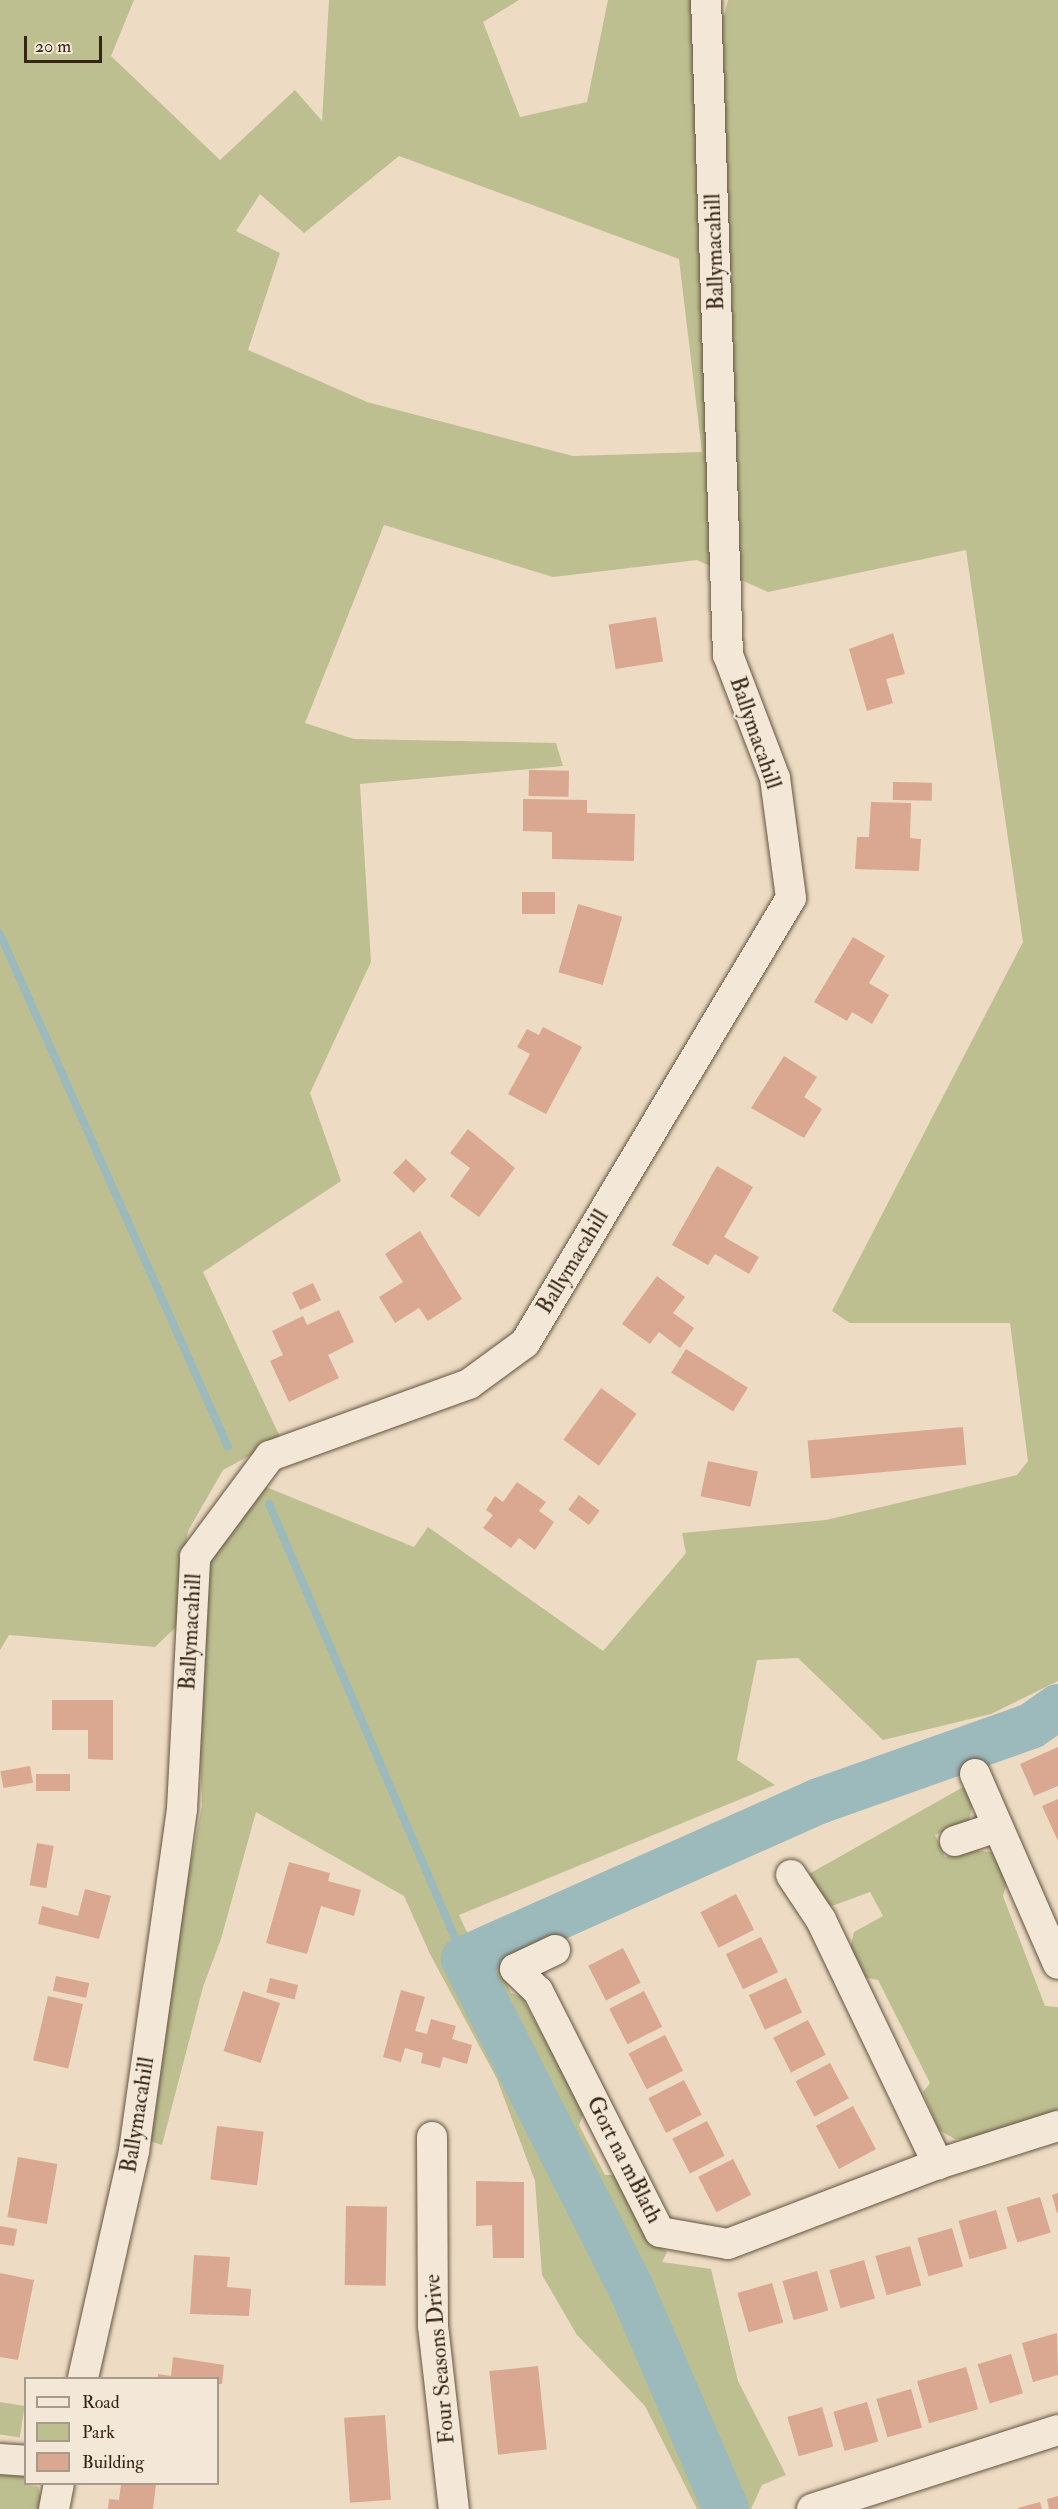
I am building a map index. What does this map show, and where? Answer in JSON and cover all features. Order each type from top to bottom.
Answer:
[{"type":"street","name":"Ballymacahill","points":[[83,2377],[135,2151],[182,1809],[195,1557],[270,1456],[469,1384],[525,1343],[791,898],[775,778],[728,655],[706,0]]},
{"type":"street","points":[[975,1774],[1058,1964]]},
{"type":"street","points":[[955,1841],[997,1827]]},
{"type":"street","points":[[791,1875],[833,1915],[938,2164]]},
{"type":"street","name":"Gort na mBlath","points":[[555,1950],[515,1969],[538,1991],[660,2232],[728,2244],[938,2164],[1058,2126]]},
{"type":"street","name":"Four Seasons Drive","points":[[432,2137],[433,2326],[454,2509]]},
{"type":"street","points":[[812,2509],[1058,2430]]},
{"type":"street","points":[[0,2459],[24,2461]]},
{"type":"street","points":[[54,2509],[59,2485]]},
{"type":"green space","points":[[0,0],[134,0],[111,56],[220,160],[295,90],[322,121],[329,0],[519,0],[483,22],[520,117],[587,102],[608,0],[711,0],[724,16],[728,0],[1058,0],[1058,1681],[991,1714],[883,1740],[798,1658],[757,1660],[737,1760],[775,1785],[459,1915],[692,2420],[486,1962],[566,1927],[567,1933],[500,1967],[511,1993],[522,1997],[584,2113],[579,2125],[605,2175],[618,2175],[646,2235],[667,2252],[662,2262],[711,2269],[738,2381],[786,2475],[762,2485],[751,2509],[697,2509],[645,2406],[577,2335],[542,2275],[535,2181],[497,2079],[430,1954],[404,1896],[256,1812],[221,1939],[203,1987],[162,2145],[150,2141],[167,1989],[202,1805],[197,1673],[212,1552],[266,1487],[414,1547],[428,1527],[603,1651],[686,1553],[682,1533],[826,1520],[1017,1475],[1028,1461],[1010,1323],[850,1323],[832,1311],[1023,942],[966,550],[768,592],[697,560],[553,577],[384,525],[305,723],[354,739],[556,743],[563,766],[360,784],[371,962],[310,1093],[341,1181],[203,1272],[281,1439],[223,1470],[188,1531],[176,1627],[155,1647],[9,1635],[0,1650]],"holes":[[[399,156],[679,259],[702,452],[573,456],[367,402],[248,350],[280,253],[236,231],[260,194],[304,233]]]},
{"type":"green space","points":[[965,1786],[974,1799],[969,1821],[935,1835],[945,1857],[972,1850],[991,1852],[1008,1879],[1003,1896],[1045,2006],[1058,2007],[1058,2112],[971,2139],[955,2139],[939,2130],[923,2092],[930,2083],[878,1980],[863,1977],[849,1952],[854,1932],[883,1916],[870,1892],[832,1906],[818,1899],[809,1874]]},
{"type":"green space","points":[[0,2402],[24,2406],[20,2438],[0,2434]]},
{"type":"green space","points":[[0,2472],[14,2472],[24,2477],[24,2485],[38,2486],[43,2509],[0,2509]]},
{"type":"building","points":[[656,617],[663,661],[616,669],[609,625]]},
{"type":"building","points":[[893,633],[905,674],[886,679],[893,703],[867,711],[849,649]]},
{"type":"building","points":[[529,770],[569,771],[569,797],[529,796]]},
{"type":"building","points":[[893,782],[932,783],[932,801],[893,800]]},
{"type":"building","points":[[523,799],[587,800],[587,813],[635,814],[634,861],[552,859],[552,832],[523,831]]},
{"type":"building","points":[[871,802],[911,803],[910,838],[921,839],[919,871],[855,869],[857,837],[869,837]]},
{"type":"building","points":[[522,892],[555,892],[555,914],[522,914]]},
{"type":"building","points":[[578,904],[622,917],[603,985],[558,972]]},
{"type":"building","points":[[853,937],[885,956],[869,983],[889,995],[872,1024],[852,1012],[847,1021],[814,1002]]},
{"type":"building","points":[[543,1027],[582,1047],[546,1114],[508,1094],[530,1054],[517,1047],[527,1029],[539,1035]]},
{"type":"building","points":[[784,1056],[817,1077],[804,1097],[822,1109],[804,1138],[751,1108]]},
{"type":"building","points":[[468,1129],[515,1168],[479,1217],[450,1196],[470,1168],[450,1153]]},
{"type":"building","points":[[406,1159],[427,1179],[414,1193],[393,1173]]},
{"type":"building","points":[[717,1166],[753,1187],[724,1237],[759,1257],[749,1274],[715,1254],[708,1265],[672,1245]]},
{"type":"building","points":[[420,1231],[462,1299],[428,1321],[419,1308],[395,1323],[379,1297],[403,1282],[385,1254]]},
{"type":"building","points":[[657,1276],[685,1297],[673,1313],[694,1328],[680,1348],[659,1332],[650,1344],[622,1324]]},
{"type":"building","points":[[313,1283],[321,1300],[300,1310],[292,1293]]},
{"type":"building","points":[[339,1310],[354,1342],[328,1355],[339,1378],[289,1402],[270,1361],[283,1355],[272,1331],[303,1316],[307,1325]]},
{"type":"building","points":[[686,1349],[748,1388],[733,1411],[671,1373]]},
{"type":"building","points":[[601,1388],[637,1414],[599,1466],[563,1440]]},
{"type":"building","points":[[963,1427],[966,1465],[811,1478],[808,1441]]},
{"type":"building","points":[[708,1461],[758,1472],[750,1507],[701,1496]]},
{"type":"building","points":[[517,1482],[546,1502],[539,1511],[554,1522],[535,1550],[519,1538],[511,1548],[483,1528],[493,1515],[486,1510],[495,1496],[503,1502]]},
{"type":"building","points":[[579,1495],[600,1511],[589,1525],[568,1509]]},
{"type":"building","points":[[52,1700],[113,1700],[113,1760],[88,1759],[88,1730],[52,1730]]},
{"type":"building","points":[[1058,1747],[1058,1786],[1034,1796],[1020,1764]]},
{"type":"building","points":[[30,1766],[33,1783],[3,1788],[0,1771]]},
{"type":"building","points":[[36,1774],[70,1774],[70,1791],[36,1791]]},
{"type":"building","points":[[1058,1799],[1058,1841],[1042,1806]]},
{"type":"building","points":[[37,1843],[54,1846],[46,1888],[30,1885]]},
{"type":"building","points":[[289,1862],[330,1873],[328,1881],[361,1890],[354,1916],[321,1906],[307,1954],[266,1943]]},
{"type":"building","points":[[85,1889],[111,1896],[99,1939],[38,1924],[42,1906],[78,1916]]},
{"type":"building","points":[[736,1894],[754,1930],[719,1948],[700,1912]]},
{"type":"building","points":[[761,1937],[778,1972],[743,1989],[726,1954]]},
{"type":"building","points":[[623,1948],[641,1983],[606,2000],[588,1966]]},
{"type":"building","points":[[56,1976],[89,1983],[86,1998],[53,1991]]},
{"type":"building","points":[[270,1978],[298,1985],[295,2000],[266,1993]]},
{"type":"building","points":[[786,1978],[802,2012],[765,2030],[749,1995]]},
{"type":"building","points":[[401,1990],[425,1997],[415,2031],[427,2034],[431,2019],[456,2026],[452,2039],[472,2045],[467,2064],[443,2057],[440,2068],[421,2063],[423,2053],[405,2048],[401,2062],[383,2057]]},
{"type":"building","points":[[243,1991],[280,2003],[261,2063],[224,2051]]},
{"type":"building","points":[[644,1991],[662,2027],[627,2044],[609,2009]]},
{"type":"building","points":[[48,1996],[83,2004],[68,2068],[33,2060]]},
{"type":"building","points":[[808,2020],[826,2055],[791,2072],[773,2038]]},
{"type":"building","points":[[665,2035],[683,2071],[647,2089],[628,2054]]},
{"type":"building","points":[[830,2063],[849,2098],[814,2117],[796,2081]]},
{"type":"building","points":[[684,2080],[702,2115],[666,2133],[648,2098]]},
{"type":"building","points":[[853,2106],[876,2149],[839,2169],[816,2126]]},
{"type":"building","points":[[707,2121],[725,2156],[690,2173],[672,2139]]},
{"type":"building","points":[[217,2126],[264,2132],[257,2185],[210,2180]]},
{"type":"building","points":[[18,2157],[57,2164],[47,2224],[7,2217]]},
{"type":"building","points":[[733,2159],[751,2195],[716,2212],[698,2177]]},
{"type":"building","points":[[476,2181],[524,2182],[524,2258],[493,2258],[492,2225],[476,2226]]},
{"type":"building","points":[[1058,2193],[1058,2213],[1057,2213],[1052,2195]]},
{"type":"building","points":[[1040,2197],[1051,2232],[1017,2243],[1007,2207]]},
{"type":"building","points":[[346,2206],[387,2207],[386,2286],[345,2285]]},
{"type":"building","points":[[996,2210],[1007,2248],[970,2259],[959,2221]]},
{"type":"building","points":[[0,2226],[17,2229],[14,2246],[0,2244]]},
{"type":"building","points":[[952,2228],[963,2266],[928,2276],[917,2238]]},
{"type":"building","points":[[910,2246],[921,2285],[887,2295],[875,2256]]},
{"type":"building","points":[[194,2255],[230,2257],[227,2287],[251,2289],[249,2316],[190,2314]]},
{"type":"building","points":[[864,2260],[875,2298],[840,2308],[829,2270]]},
{"type":"building","points":[[817,2271],[828,2310],[794,2320],[782,2281]]},
{"type":"building","points":[[0,2273],[34,2280],[18,2360],[0,2357]]},
{"type":"building","points":[[772,2283],[783,2322],[749,2332],[737,2293]]},
{"type":"building","points":[[1057,2333],[1058,2375],[1033,2382],[1022,2343]]},
{"type":"building","points":[[1011,2354],[1023,2393],[990,2403],[978,2364]]},
{"type":"building","points":[[173,2357],[224,2365],[222,2384],[219,2384],[219,2377],[158,2377],[158,2374],[171,2376]]},
{"type":"building","points":[[538,2366],[547,2450],[498,2455],[489,2371]]},
{"type":"building","points":[[966,2367],[978,2409],[929,2423],[917,2381]]},
{"type":"building","points":[[911,2389],[922,2427],[887,2437],[876,2399]]},
{"type":"building","points":[[867,2402],[878,2441],[845,2451],[833,2412]]},
{"type":"building","points":[[822,2407],[833,2446],[799,2456],[787,2417]]},
{"type":"building","points":[[385,2415],[391,2500],[350,2503],[344,2418]]},
{"type":"building","points":[[121,2485],[156,2485],[153,2509],[108,2509],[109,2499],[119,2500]]},
{"type":"building","points":[[1058,2496],[1058,2509],[1049,2509],[1047,2499]]},
{"type":"building","points":[[1040,2502],[1042,2509],[1018,2509],[1018,2508]]},
{"type":"waterway","points":[[0,934],[228,1447]]},
{"type":"waterway","points":[[269,1504],[464,1959]]},
{"type":"waterway","points":[[726,2509],[631,2288],[464,1959],[819,1801],[1031,1726],[1058,1707]]}]
